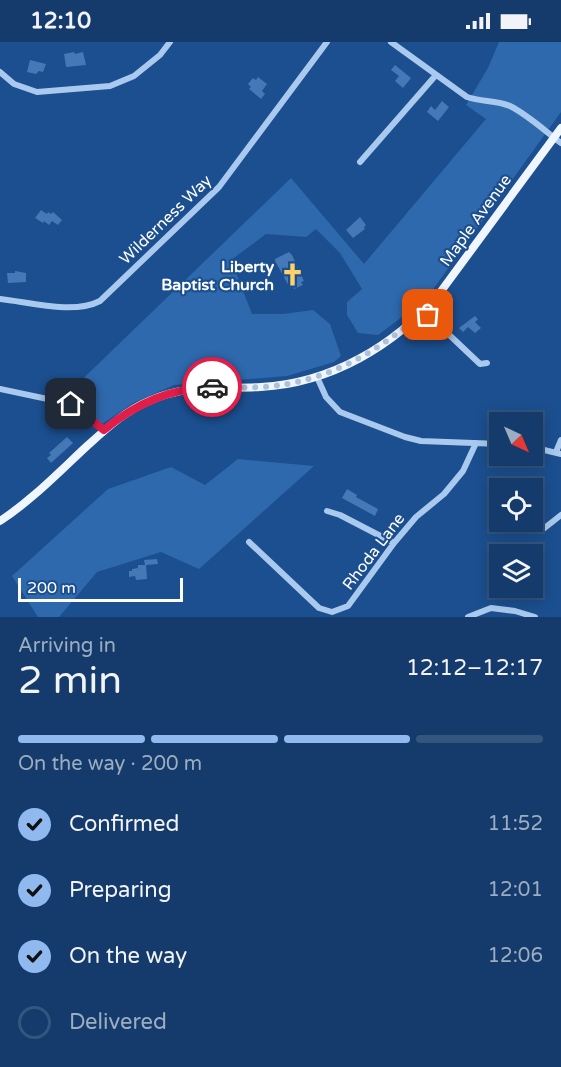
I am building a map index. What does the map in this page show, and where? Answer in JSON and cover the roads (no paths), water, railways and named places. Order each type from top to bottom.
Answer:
[{"type":"main road","name":"Maple Avenue","points":[[0,521],[31,498],[104,430],[138,406],[174,392],[199,387],[266,387],[317,377],[368,355],[424,312],[557,141],[561,128]]},
{"type":"street","points":[[0,72],[14,84],[37,92],[110,86],[134,76],[160,54],[170,42]]},
{"type":"street","name":"Wilderness Way","points":[[0,299],[76,308],[91,306],[100,301],[219,187],[327,42]]},
{"type":"street","points":[[391,42],[467,97],[510,107],[557,141]]},
{"type":"street","points":[[360,162],[436,75]]},
{"type":"street","points":[[424,312],[480,364],[488,363]]},
{"type":"street","points":[[317,377],[332,405],[351,417],[421,441],[489,444]]},
{"type":"street","points":[[0,388],[71,404],[104,430]]},
{"type":"street","points":[[543,449],[559,453],[561,440]]},
{"type":"street","name":"Rhoda Lane","points":[[249,542],[320,608],[332,612],[348,606],[416,517],[444,494],[463,471],[476,443]]},
{"type":"street","points":[[327,511],[340,515],[394,543]]},
{"type":"street","points":[[543,529],[561,515]]},
{"type":"street","points":[[468,617],[491,608],[515,611],[534,617]]},
{"type":"place","name":"Liberty Baptist Church","points":[[292,275]]}]
